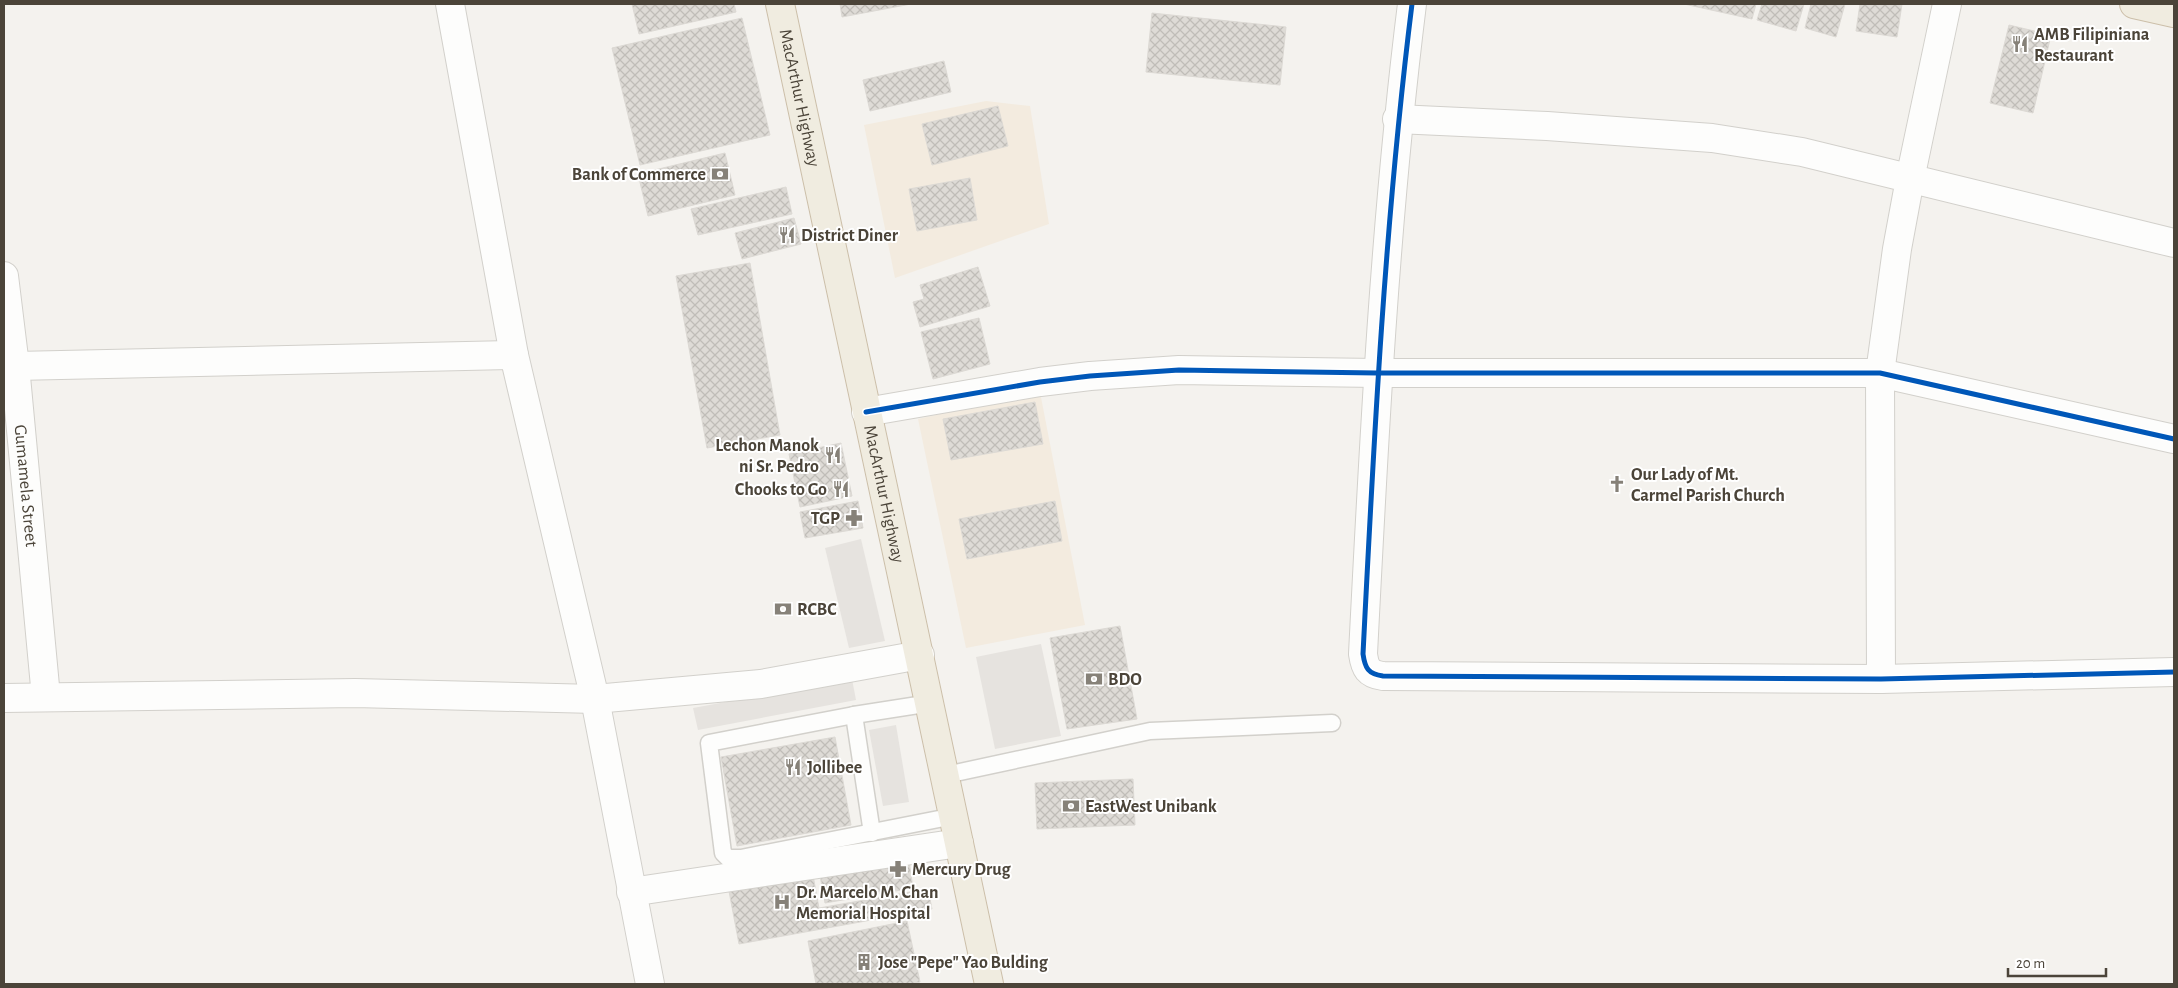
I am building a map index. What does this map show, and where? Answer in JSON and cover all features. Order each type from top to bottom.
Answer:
[{"type":"highway","name":"MacArthur Highway","points":[[780,4],[818,174],[866,412],[931,703],[989,984]]},
{"type":"highway","points":[[2134,4],[2174,13]]},
{"type":"street","points":[[450,4],[514,355],[595,699],[650,984]]},
{"type":"street","points":[[1412,4],[1397,119],[1377,373],[1363,654],[1365,667],[1372,674],[1383,676],[1881,679],[2174,672]]},
{"type":"street","points":[[1881,679],[1880,373],[1897,250],[1947,4]]},
{"type":"street","points":[[1397,119],[1547,126],[1712,138],[1802,152],[2174,243]]},
{"type":"street","name":"Gumamela Street","points":[[4,276],[15,366],[46,697]]},
{"type":"street","points":[[15,366],[514,355]]},
{"type":"street","points":[[866,412],[1040,382],[1090,376],[1179,370],[1377,373],[1880,373],[2174,439]]},
{"type":"street","points":[[4,698],[355,693],[595,699],[761,684],[920,655]]},
{"type":"street","points":[[632,892],[959,843]]},
{"type":"lane","points":[[931,703],[854,715],[709,743],[723,853],[728,858],[741,858],[954,816]]},
{"type":"lane","points":[[854,715],[872,833]]},
{"type":"lane","points":[[946,775],[1150,731],[1332,723]]},
{"type":"shaded area","points":[[986,101],[1030,106],[1049,224],[895,278],[864,125]]},
{"type":"shaded area","points":[[1040,392],[1085,625],[966,648],[918,419]]},
{"type":"shaded area","points":[[861,539],[885,641],[849,648],[825,548]]},
{"type":"shaded area","points":[[1041,644],[1061,736],[995,749],[976,657]]},
{"type":"shaded area","points":[[852,679],[856,700],[698,730],[693,708]]},
{"type":"shaded area","points":[[896,725],[909,802],[883,806],[869,730]]},
{"type":"building","points":[[632,4],[734,4],[736,12],[639,34]]},
{"type":"building","points":[[840,4],[911,4],[842,17]]},
{"type":"building","points":[[1684,4],[1756,4],[1752,19]]},
{"type":"building","points":[[1762,4],[1804,4],[1796,31],[1757,20]]},
{"type":"building","points":[[1811,4],[1845,4],[1836,37],[1805,28]]},
{"type":"building","points":[[1860,4],[1902,4],[1897,37],[1856,31]]},
{"type":"building","points":[[1152,13],[1286,27],[1280,85],[1146,72]]},
{"type":"building","points":[[742,18],[770,135],[640,165],[612,48]]},
{"type":"building","points":[[2009,25],[2051,35],[2033,113],[1990,103]]},
{"type":"building","points":[[944,61],[951,92],[870,111],[863,80]]},
{"type":"building","points":[[998,106],[1008,146],[932,165],[922,124]]},
{"type":"building","points":[[725,153],[735,195],[648,216],[638,174]]},
{"type":"building","points":[[970,178],[977,220],[917,231],[909,189]]},
{"type":"building","points":[[786,187],[792,214],[698,235],[691,209]]},
{"type":"building","points":[[794,218],[801,244],[742,259],[735,233]]},
{"type":"building","points":[[750,263],[780,435],[707,448],[676,276]]},
{"type":"building","points":[[978,267],[990,306],[920,327],[913,302],[924,299],[920,285]]},
{"type":"building","points":[[979,318],[990,364],[933,379],[921,332]]},
{"type":"building","points":[[1035,402],[1043,444],[951,460],[943,419]]},
{"type":"building","points":[[841,443],[852,496],[800,507],[789,454]]},
{"type":"building","points":[[858,501],[863,528],[805,538],[800,512]]},
{"type":"building","points":[[1055,501],[1062,541],[967,559],[959,519]]},
{"type":"building","name":"BDO","points":[[1120,626],[1137,719],[1067,729],[1050,638]]},
{"type":"building","points":[[835,737],[851,825],[737,846],[721,757]]},
{"type":"building","points":[[1133,779],[1135,825],[1037,829],[1035,783]]},
{"type":"building","points":[[908,855],[913,888],[825,903],[819,870]]},
{"type":"building","points":[[812,870],[819,908],[928,889],[932,909],[739,944],[728,886]]},
{"type":"building","name":"Jose \"Pepe\" Yao Bulding","points":[[907,921],[920,982],[910,984],[816,984],[808,941]]},
{"type":"cycle path","points":[[1412,4],[1394,166],[1376,409],[1363,654],[1368,670],[1383,676],[1881,679],[2174,672]]},
{"type":"cycle path","points":[[866,412],[1040,382],[1090,376],[1179,370],[1377,373],[1880,373],[2174,439]]},
{"type":"place","name":"AMB Filipiniana Restaurant","points":[[2020,44]]},
{"type":"place","name":"Bank of Commerce","points":[[720,174]]},
{"type":"place","name":"District Diner","points":[[787,235]]},
{"type":"place","name":"Lechon Manok ni Sr. Pedro","points":[[833,455]]},
{"type":"place","name":"Our Lady of Mt. Carmel Parish Church","points":[[1617,484]]},
{"type":"place","name":"Chooks to Go","points":[[841,489]]},
{"type":"place","name":"TGP","points":[[854,518]]},
{"type":"place","name":"RCBC","points":[[783,609]]},
{"type":"place","name":"BDO","points":[[1094,679]]},
{"type":"place","name":"Jollibee","points":[[793,767]]},
{"type":"place","name":"EastWest Unibank","points":[[1071,806]]},
{"type":"place","name":"Mercury Drug","points":[[898,869]]},
{"type":"place","name":"Dr. Marcelo M. Chan Memorial Hospital","points":[[782,902]]},
{"type":"place","name":"Jose \"Pepe\" Yao Bulding","points":[[864,962]]}]
